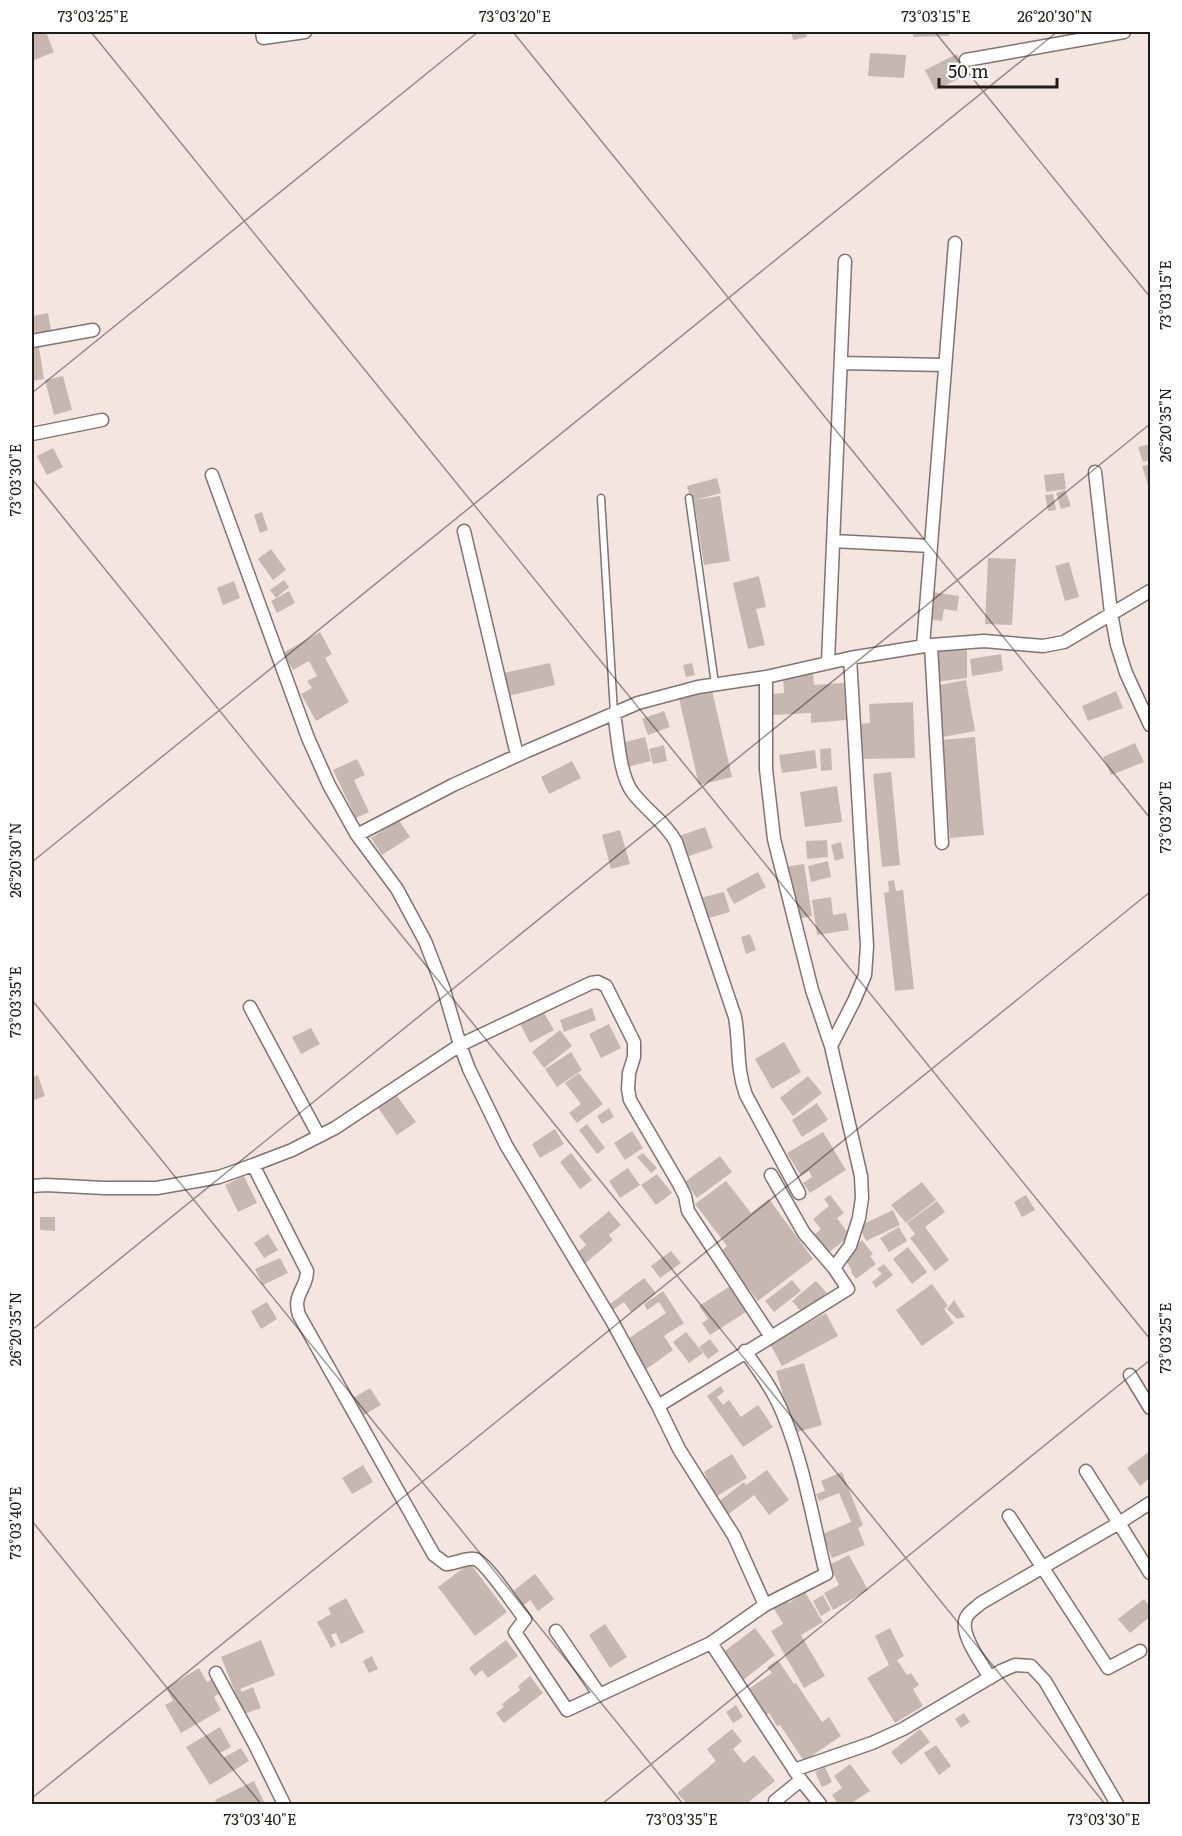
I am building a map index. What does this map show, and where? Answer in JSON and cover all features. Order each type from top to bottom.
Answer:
[{"type":"street","points":[[262,32],[263,38],[305,32]]},
{"type":"street","points":[[966,60],[1124,32]]},
{"type":"street","points":[[942,843],[927,646],[931,546],[955,243]]},
{"type":"street","points":[[828,662],[845,261]]},
{"type":"street","points":[[32,341],[93,330]]},
{"type":"street","points":[[841,363],[945,365]]},
{"type":"street","points":[[32,434],[102,420]]},
{"type":"street","points":[[1095,472],[1111,613],[1117,645],[1126,673],[1150,725]]},
{"type":"street","points":[[212,475],[308,738],[329,785],[357,835],[397,889],[425,941],[444,990],[469,1069],[506,1145],[612,1321],[679,1449],[734,1536],[765,1605]]},
{"type":"street","points":[[464,531],[517,755]]},
{"type":"street","points":[[833,541],[931,546]]},
{"type":"street","points":[[357,835],[517,755],[638,703],[698,687],[766,677],[828,662],[927,646],[984,641],[1042,646],[1064,642],[1150,591]]},
{"type":"street","points":[[831,1046],[855,1001],[865,975],[867,946],[850,658]]},
{"type":"street","points":[[766,677],[766,769],[774,839],[812,990],[831,1046],[859,1166],[862,1198],[859,1218],[850,1246],[834,1268]]},
{"type":"street","points":[[614,713],[624,774],[632,791],[668,828],[676,842],[735,1017],[739,1040],[737,1061],[746,1095],[799,1193]]},
{"type":"street","points":[[32,1186],[157,1188],[219,1177],[253,1165],[292,1150],[344,1122],[460,1046],[591,982],[598,982],[606,986],[634,1042],[634,1057],[629,1073],[630,1100],[679,1184],[685,1196],[688,1211],[771,1336]]},
{"type":"street","points":[[250,1007],[319,1136]]},
{"type":"street","points":[[253,1165],[307,1271],[307,1278],[297,1298],[296,1306],[299,1315],[434,1555],[446,1564],[473,1559],[488,1569],[525,1619],[515,1632],[567,1710],[711,1643],[765,1605],[826,1574],[796,1451],[783,1413],[770,1386],[745,1351]]},
{"type":"street","points":[[658,1406],[848,1289],[834,1268],[804,1233],[771,1175]]},
{"type":"street","points":[[1130,1375],[1150,1408]]},
{"type":"street","points":[[1086,1471],[1150,1573]]},
{"type":"street","points":[[990,1678],[965,1635],[964,1625],[967,1615],[981,1604],[1150,1503]]},
{"type":"street","points":[[1009,1516],[1108,1668],[1140,1651]]},
{"type":"street","points":[[556,1631],[599,1694]]},
{"type":"street","points":[[711,1643],[797,1775],[820,1804]]},
{"type":"street","points":[[777,1804],[776,1801],[797,1775],[903,1729],[1015,1665],[1031,1666],[1040,1674],[1117,1804]]},
{"type":"street","points":[[216,1673],[284,1804]]},
{"type":"lane","points":[[601,498],[614,713]]},
{"type":"lane","points":[[689,498],[715,685]]},
{"type":"building","points":[[32,32],[46,32],[54,52],[32,61]]},
{"type":"building","points":[[791,32],[806,32],[807,37],[793,40]]},
{"type":"building","points":[[913,32],[949,32],[949,36],[913,37]]},
{"type":"building","points":[[870,53],[906,55],[904,78],[868,76]]},
{"type":"building","points":[[957,54],[967,75],[935,90],[925,70]]},
{"type":"building","points":[[48,313],[51,330],[32,334],[32,316]]},
{"type":"building","points":[[38,341],[44,379],[32,381],[32,342]]},
{"type":"building","points":[[63,376],[72,410],[54,415],[45,380]]},
{"type":"building","points":[[1150,444],[1150,460],[1143,462],[1138,447]]},
{"type":"building","points":[[53,448],[63,467],[47,475],[37,456]]},
{"type":"building","points":[[1150,464],[1150,484],[1148,485],[1142,466]]},
{"type":"building","points":[[1064,473],[1066,489],[1046,492],[1044,475]]},
{"type":"building","points":[[717,478],[721,493],[691,501],[687,486]]},
{"type":"building","points":[[1065,490],[1071,506],[1061,509],[1056,493]]},
{"type":"building","points":[[1053,494],[1056,510],[1048,511],[1045,495]]},
{"type":"building","points":[[720,496],[730,561],[704,565],[694,500]]},
{"type":"building","points":[[262,512],[268,530],[260,533],[254,515]]},
{"type":"building","points":[[271,549],[286,570],[273,580],[258,559]]},
{"type":"building","points":[[988,558],[1016,559],[1012,625],[985,624]]},
{"type":"building","points":[[1069,562],[1079,597],[1065,601],[1055,566]]},
{"type":"building","points":[[759,576],[766,607],[756,609],[765,645],[748,649],[733,583]]},
{"type":"building","points":[[284,580],[289,587],[276,598],[270,590]]},
{"type":"building","points":[[234,581],[240,598],[223,605],[217,588]]},
{"type":"building","points":[[289,591],[295,603],[277,613],[271,601]]},
{"type":"building","points":[[932,592],[959,596],[957,611],[944,609],[942,621],[928,619]]},
{"type":"building","points":[[320,632],[332,654],[325,658],[349,702],[316,721],[301,694],[312,688],[307,681],[317,676],[309,661],[293,670],[283,653]]},
{"type":"building","points":[[967,647],[967,678],[935,682],[937,648]]},
{"type":"building","points":[[1001,654],[1003,671],[972,676],[970,659]]},
{"type":"building","points":[[550,663],[555,685],[508,696],[503,673]]},
{"type":"building","points":[[692,663],[695,675],[686,677],[683,665]]},
{"type":"building","points":[[813,674],[814,685],[844,683],[846,720],[811,723],[811,713],[773,715],[772,694],[784,693],[783,676]]},
{"type":"building","points":[[966,680],[975,731],[943,737],[934,686]]},
{"type":"building","points":[[711,686],[732,777],[699,785],[678,694]]},
{"type":"building","points":[[1116,691],[1123,708],[1088,721],[1082,706]]},
{"type":"building","points":[[913,702],[915,758],[861,759],[860,724],[870,723],[869,704]]},
{"type":"building","points":[[664,711],[670,727],[648,735],[642,719]]},
{"type":"building","points":[[645,737],[651,761],[627,767],[622,743]]},
{"type":"building","points":[[975,737],[984,835],[950,838],[941,740]]},
{"type":"building","points":[[1135,743],[1144,762],[1111,775],[1103,757]]},
{"type":"building","points":[[664,745],[667,761],[653,764],[649,749]]},
{"type":"building","points":[[831,748],[832,770],[821,771],[820,749]]},
{"type":"building","points":[[815,750],[817,768],[782,773],[779,755]]},
{"type":"building","points":[[357,759],[365,775],[354,780],[369,812],[356,818],[333,770]]},
{"type":"building","points":[[572,761],[581,778],[549,794],[541,777]]},
{"type":"building","points":[[891,772],[900,865],[882,867],[873,774]]},
{"type":"building","points":[[837,786],[842,822],[805,827],[800,792]]},
{"type":"building","points":[[399,820],[410,837],[382,855],[371,838]]},
{"type":"building","points":[[705,827],[713,848],[683,858],[676,837]]},
{"type":"building","points":[[620,830],[630,864],[611,869],[602,835]]},
{"type":"building","points":[[827,840],[828,857],[807,859],[806,841]]},
{"type":"building","points":[[841,842],[844,858],[835,861],[831,845]]},
{"type":"building","points":[[828,861],[831,877],[811,882],[808,866]]},
{"type":"building","points":[[804,864],[812,916],[795,919],[785,867]]},
{"type":"building","points":[[758,872],[766,887],[734,904],[726,889]]},
{"type":"building","points":[[894,880],[896,891],[903,890],[914,989],[895,991],[884,893],[889,892],[888,881]]},
{"type":"building","points":[[724,892],[730,912],[705,919],[700,898]]},
{"type":"building","points":[[831,897],[833,915],[846,913],[849,930],[817,935],[812,900]]},
{"type":"building","points":[[750,934],[756,950],[746,954],[741,937]]},
{"type":"building","points":[[592,1008],[596,1020],[564,1032],[560,1020]]},
{"type":"building","points":[[543,1011],[554,1030],[530,1043],[520,1024]]},
{"type":"building","points":[[609,1024],[621,1048],[601,1058],[589,1034]]},
{"type":"building","points":[[311,1028],[320,1044],[301,1054],[292,1037]]},
{"type":"building","points":[[560,1030],[572,1046],[544,1068],[532,1052]]},
{"type":"building","points":[[784,1042],[801,1072],[772,1089],[755,1059]]},
{"type":"building","points":[[571,1052],[582,1070],[557,1087],[545,1069]]},
{"type":"building","points":[[579,1073],[603,1104],[577,1123],[569,1113],[581,1104],[565,1083]]},
{"type":"building","points":[[38,1075],[45,1096],[34,1100],[32,1077]]},
{"type":"building","points":[[808,1076],[822,1093],[793,1116],[780,1098]]},
{"type":"building","points":[[394,1092],[416,1122],[397,1135],[376,1105]]},
{"type":"building","points":[[817,1103],[828,1120],[802,1137],[792,1120]]},
{"type":"building","points":[[609,1108],[614,1117],[602,1124],[597,1116]]},
{"type":"building","points":[[587,1124],[605,1148],[597,1154],[579,1130]]},
{"type":"building","points":[[555,1129],[564,1144],[540,1158],[532,1144]]},
{"type":"building","points":[[632,1131],[643,1148],[625,1160],[614,1143]]},
{"type":"building","points":[[823,1132],[846,1170],[810,1193],[803,1183],[812,1177],[809,1171],[801,1176],[787,1153]]},
{"type":"building","points":[[571,1153],[592,1180],[580,1189],[560,1162]]},
{"type":"building","points":[[643,1153],[657,1168],[651,1173],[637,1157]]},
{"type":"building","points":[[720,1156],[732,1172],[697,1198],[685,1182]]},
{"type":"building","points":[[628,1168],[640,1185],[620,1198],[609,1181]]},
{"type":"building","points":[[657,1174],[672,1193],[656,1205],[641,1185]]},
{"type":"building","points":[[244,1176],[257,1203],[238,1212],[225,1185]]},
{"type":"building","points":[[726,1181],[751,1213],[769,1199],[813,1259],[758,1301],[720,1252],[727,1246],[695,1204]]},
{"type":"building","points":[[922,1182],[936,1200],[906,1223],[891,1205]]},
{"type":"building","points":[[830,1195],[844,1213],[837,1218],[850,1236],[828,1253],[814,1235],[821,1229],[813,1219],[829,1206],[824,1199]]},
{"type":"building","points":[[1026,1195],[1035,1210],[1022,1217],[1014,1202]]},
{"type":"building","points":[[937,1201],[945,1212],[925,1227],[949,1260],[935,1271],[910,1238],[915,1234],[907,1223]]},
{"type":"building","points":[[893,1210],[900,1225],[866,1241],[859,1226]]},
{"type":"building","points":[[609,1211],[621,1225],[609,1235],[613,1240],[582,1266],[573,1256],[586,1245],[579,1236]]},
{"type":"building","points":[[40,1217],[55,1217],[55,1231],[40,1230]]},
{"type":"building","points":[[899,1227],[907,1241],[889,1252],[880,1238]]},
{"type":"building","points":[[268,1234],[278,1250],[264,1258],[254,1243]]},
{"type":"building","points":[[862,1240],[873,1254],[870,1256],[876,1264],[856,1279],[844,1257]]},
{"type":"building","points":[[908,1247],[927,1272],[912,1284],[893,1259]]},
{"type":"building","points":[[671,1251],[681,1263],[660,1278],[651,1266]]},
{"type":"building","points":[[280,1258],[288,1273],[263,1285],[255,1269]]},
{"type":"building","points":[[884,1264],[893,1275],[876,1288],[872,1282],[882,1274],[877,1269]]},
{"type":"building","points":[[644,1278],[656,1293],[631,1312],[624,1302],[610,1312],[606,1307]]},
{"type":"building","points":[[792,1280],[801,1291],[774,1312],[765,1301]]},
{"type":"building","points":[[816,1281],[827,1293],[803,1314],[792,1301]]},
{"type":"building","points":[[932,1284],[948,1306],[944,1309],[954,1323],[922,1346],[896,1310]]},
{"type":"building","points":[[732,1285],[749,1310],[710,1335],[702,1323],[708,1319],[699,1306]]},
{"type":"building","points":[[663,1291],[684,1323],[664,1336],[673,1350],[645,1370],[625,1341],[666,1313],[659,1302],[647,1310],[644,1304]]},
{"type":"building","points":[[954,1300],[965,1317],[957,1319],[947,1309]]},
{"type":"building","points":[[267,1302],[277,1319],[261,1329],[251,1311]]},
{"type":"building","points":[[826,1313],[838,1336],[782,1366],[770,1344]]},
{"type":"building","points":[[686,1332],[703,1353],[689,1363],[673,1342]]},
{"type":"building","points":[[710,1339],[719,1351],[708,1359],[699,1347]]},
{"type":"building","points":[[804,1363],[822,1425],[794,1433],[776,1371]]},
{"type":"building","points":[[721,1386],[724,1392],[717,1397],[723,1405],[729,1400],[741,1417],[758,1405],[773,1427],[743,1447],[707,1396]]},
{"type":"building","points":[[370,1388],[381,1405],[359,1418],[348,1401]]},
{"type":"building","points":[[1150,1451],[1150,1478],[1140,1486],[1127,1468]]},
{"type":"building","points":[[732,1454],[747,1478],[712,1499],[702,1482],[707,1478],[704,1472]]},
{"type":"building","points":[[363,1465],[373,1482],[352,1494],[342,1478]]},
{"type":"building","points":[[767,1470],[789,1500],[769,1515],[754,1495],[726,1516],[717,1503],[744,1482],[746,1485]]},
{"type":"building","points":[[842,1472],[863,1525],[858,1528],[865,1545],[832,1558],[822,1534],[851,1522],[839,1493],[819,1501],[816,1494],[825,1491],[821,1481]]},
{"type":"building","points":[[849,1555],[868,1590],[833,1610],[824,1593],[839,1585],[829,1565]]},
{"type":"building","points":[[470,1563],[507,1612],[475,1636],[438,1587]]},
{"type":"building","points":[[535,1574],[554,1599],[538,1611],[530,1600],[523,1606],[512,1592]]},
{"type":"building","points":[[805,1592],[823,1622],[801,1635],[825,1676],[804,1688],[771,1631],[783,1624],[773,1607],[786,1599],[789,1603]]},
{"type":"building","points":[[823,1595],[831,1610],[821,1616],[813,1601]]},
{"type":"building","points":[[346,1598],[364,1632],[341,1644],[336,1633],[331,1635],[336,1645],[331,1648],[317,1622],[331,1614],[328,1608]]},
{"type":"building","points":[[1144,1599],[1150,1607],[1150,1617],[1130,1633],[1118,1619]]},
{"type":"building","points":[[605,1624],[627,1657],[610,1668],[589,1635]]},
{"type":"building","points":[[755,1628],[775,1655],[742,1681],[721,1654]]},
{"type":"building","points":[[890,1628],[904,1656],[897,1660],[907,1675],[911,1673],[919,1685],[913,1689],[923,1706],[895,1723],[867,1678],[889,1665],[875,1636]]},
{"type":"building","points":[[261,1640],[275,1675],[240,1689],[242,1692],[253,1687],[261,1708],[244,1714],[221,1657]]},
{"type":"building","points":[[506,1640],[518,1656],[488,1678],[482,1670],[475,1676],[469,1668]]},
{"type":"building","points":[[372,1656],[378,1669],[369,1673],[363,1661]]},
{"type":"building","points":[[778,1660],[822,1722],[829,1717],[841,1736],[804,1761],[780,1725],[777,1726],[769,1713],[765,1716],[747,1690],[772,1673],[767,1667]]},
{"type":"building","points":[[199,1668],[207,1682],[212,1679],[220,1693],[214,1697],[221,1710],[181,1733],[165,1705],[173,1701],[166,1688]]},
{"type":"building","points":[[530,1676],[543,1693],[504,1723],[496,1713],[504,1707],[502,1704],[520,1690],[518,1686]]},
{"type":"building","points":[[736,1705],[743,1717],[733,1723],[726,1712]]},
{"type":"building","points":[[964,1713],[970,1722],[961,1728],[955,1719]]},
{"type":"building","points":[[220,1727],[231,1747],[220,1753],[223,1758],[241,1748],[249,1761],[210,1785],[186,1747]]},
{"type":"building","points":[[732,1729],[742,1741],[733,1749],[744,1763],[754,1755],[775,1781],[746,1804],[687,1804],[677,1793],[716,1761],[707,1749]]},
{"type":"building","points":[[920,1729],[930,1742],[901,1765],[891,1752]]},
{"type":"building","points":[[936,1745],[951,1766],[939,1775],[924,1753]]},
{"type":"building","points":[[850,1764],[870,1791],[850,1804],[838,1804],[832,1795],[842,1788],[834,1776]]},
{"type":"building","points":[[825,1767],[832,1782],[822,1787],[815,1772]]},
{"type":"building","points":[[254,1781],[265,1804],[217,1804],[215,1800]]}]
